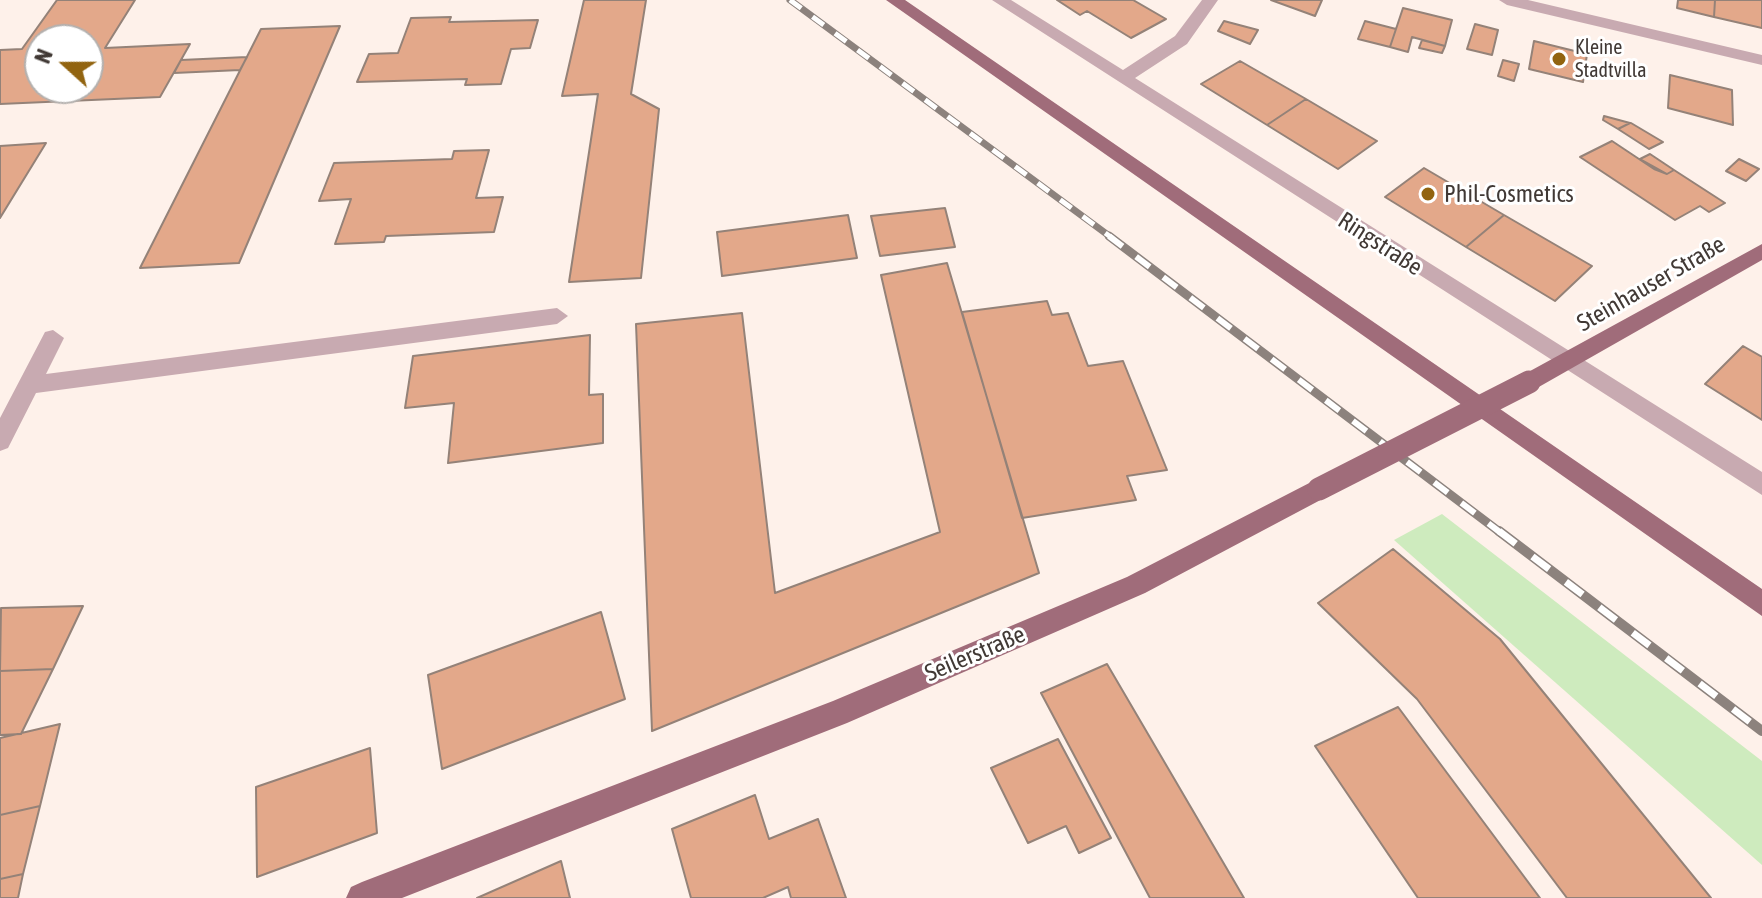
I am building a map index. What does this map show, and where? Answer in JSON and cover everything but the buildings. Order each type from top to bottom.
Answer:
[{"type":"main road","points":[[894,0],[1762,604]]},
{"type":"main road","name":"Steinhauser Straße","points":[[1566,362],[1762,251]]},
{"type":"main road","name":"Seilerstraße","points":[[362,898],[922,676],[1136,585],[1566,362]]},
{"type":"street","name":"Ringstraße","points":[[1000,0],[1762,485]]},
{"type":"street","points":[[1122,79],[1181,40],[1210,0]]},
{"type":"street","points":[[1507,0],[1762,60]]},
{"type":"street","points":[[29,385],[557,316]]},
{"type":"street","points":[[0,441],[53,338]]},
{"type":"green space","points":[[1442,514],[1762,761],[1762,865],[1394,540]]},
{"type":"railway","points":[[790,0],[1112,238]]},
{"type":"railway","points":[[1109,236],[1501,533]]},
{"type":"railway","points":[[1499,531],[1762,731]]},
{"type":"place","name":"Kleine Stadtvilla","points":[[1559,59]]},
{"type":"place","name":"Phil-Cosmetics","points":[[1428,194]]}]
